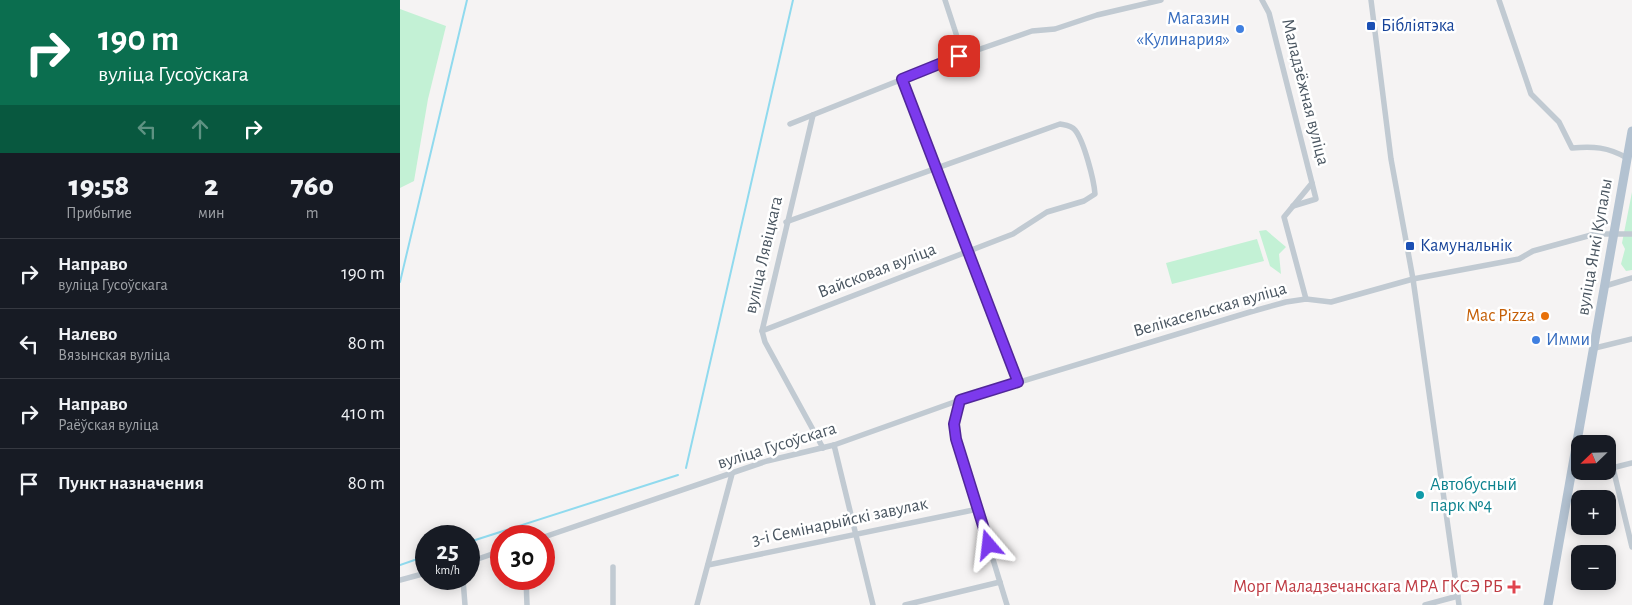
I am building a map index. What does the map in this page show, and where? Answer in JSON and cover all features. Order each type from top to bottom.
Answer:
[{"type":"main road","name":"вуліца Янкі Купалы","points":[[1579,435],[1632,131]]},
{"type":"main road","name":"вуліца Янкі Купалы","points":[[1548,605],[1571,477]]},
{"type":"street","points":[[945,0],[963,55]]},
{"type":"street","points":[[790,124],[963,55],[1032,31],[1054,29],[1097,15],[1161,0]]},
{"type":"street","name":"Маладзёжная вуліца","points":[[1262,0],[1269,13],[1312,183],[1284,217],[1306,299]]},
{"type":"street","points":[[1371,0],[1391,160],[1413,279],[1459,605]]},
{"type":"street","points":[[1499,0],[1531,94],[1559,122],[1572,148],[1597,146],[1612,150],[1627,158]]},
{"type":"street","points":[[902,79],[1018,382]]},
{"type":"street","name":"вуліца Лявіцкага","points":[[812,115],[762,331],[765,342],[823,448]]},
{"type":"street","name":"Вайсковая вуліца","points":[[762,331],[1013,234],[1047,212],[1084,201],[1095,194],[1095,184],[1081,142],[1075,130],[1069,125],[1049,127],[936,168]]},
{"type":"street","points":[[786,222],[936,168]]},
{"type":"street","points":[[1293,206],[1316,199],[1312,183]]},
{"type":"street","name":"Велікасельская вуліца","points":[[1018,382],[1286,302],[1306,299],[1331,302],[1413,279],[1519,259],[1534,251],[1595,234],[1631,235]]},
{"type":"street","points":[[1605,286],[1632,278]]},
{"type":"street","points":[[1595,348],[1632,340]]},
{"type":"street","name":"вуліца Гусоўскага","points":[[555,533],[767,461],[834,445],[960,400],[1018,382]]},
{"type":"street","points":[[960,400],[954,424],[956,439],[1007,605]]},
{"type":"street","points":[[834,445],[873,605]]},
{"type":"street","points":[[1616,467],[1632,463]]},
{"type":"street","points":[[698,605],[732,474]]},
{"type":"street","points":[[1614,480],[1629,522],[1632,547]]},
{"type":"street","name":"3-і Семінарыйскі завулак","points":[[708,565],[978,509]]},
{"type":"street","points":[[613,567],[613,605]]},
{"type":"street","points":[[400,580],[415,576]]},
{"type":"street","points":[[905,605],[1000,582]]},
{"type":"street","points":[[463,590],[464,605]]},
{"type":"street","points":[[526,590],[527,605]]},
{"type":"street","points":[[1425,605],[1458,596]]},
{"type":"green space","points":[[400,9],[446,26],[428,99],[414,181],[400,188]]},
{"type":"green space","points":[[1632,192],[1632,270],[1626,271],[1621,264],[1625,249],[1622,243]]},
{"type":"green space","points":[[1266,230],[1286,247],[1279,254],[1281,274],[1270,266],[1259,231]]},
{"type":"green space","points":[[1257,239],[1264,261],[1172,284],[1166,263]]},
{"type":"waterway","points":[[400,282],[467,0]]},
{"type":"waterway","points":[[686,468],[793,0]]},
{"type":"waterway","points":[[480,538],[678,475]]},
{"type":"waterway","points":[[400,565],[415,560]]},
{"type":"place","name":"Бібліятэка","points":[[1371,26]]},
{"type":"place","name":"Магазин «Кулинария»","points":[[1240,29]]},
{"type":"place","name":"Камунальнік","points":[[1410,246]]},
{"type":"place","name":"Mac Pizza","points":[[1545,316]]},
{"type":"place","name":"Имми","points":[[1536,340]]},
{"type":"place","name":"Автобусный парк №4","points":[[1420,495]]},
{"type":"place","name":"Морг Маладзечанскага МРА ГКСЭ РБ","points":[[1514,587]]},
{"type":"route","points":[[959,56],[902,79],[1018,382],[960,400],[954,424],[956,439],[989,545]]}]
